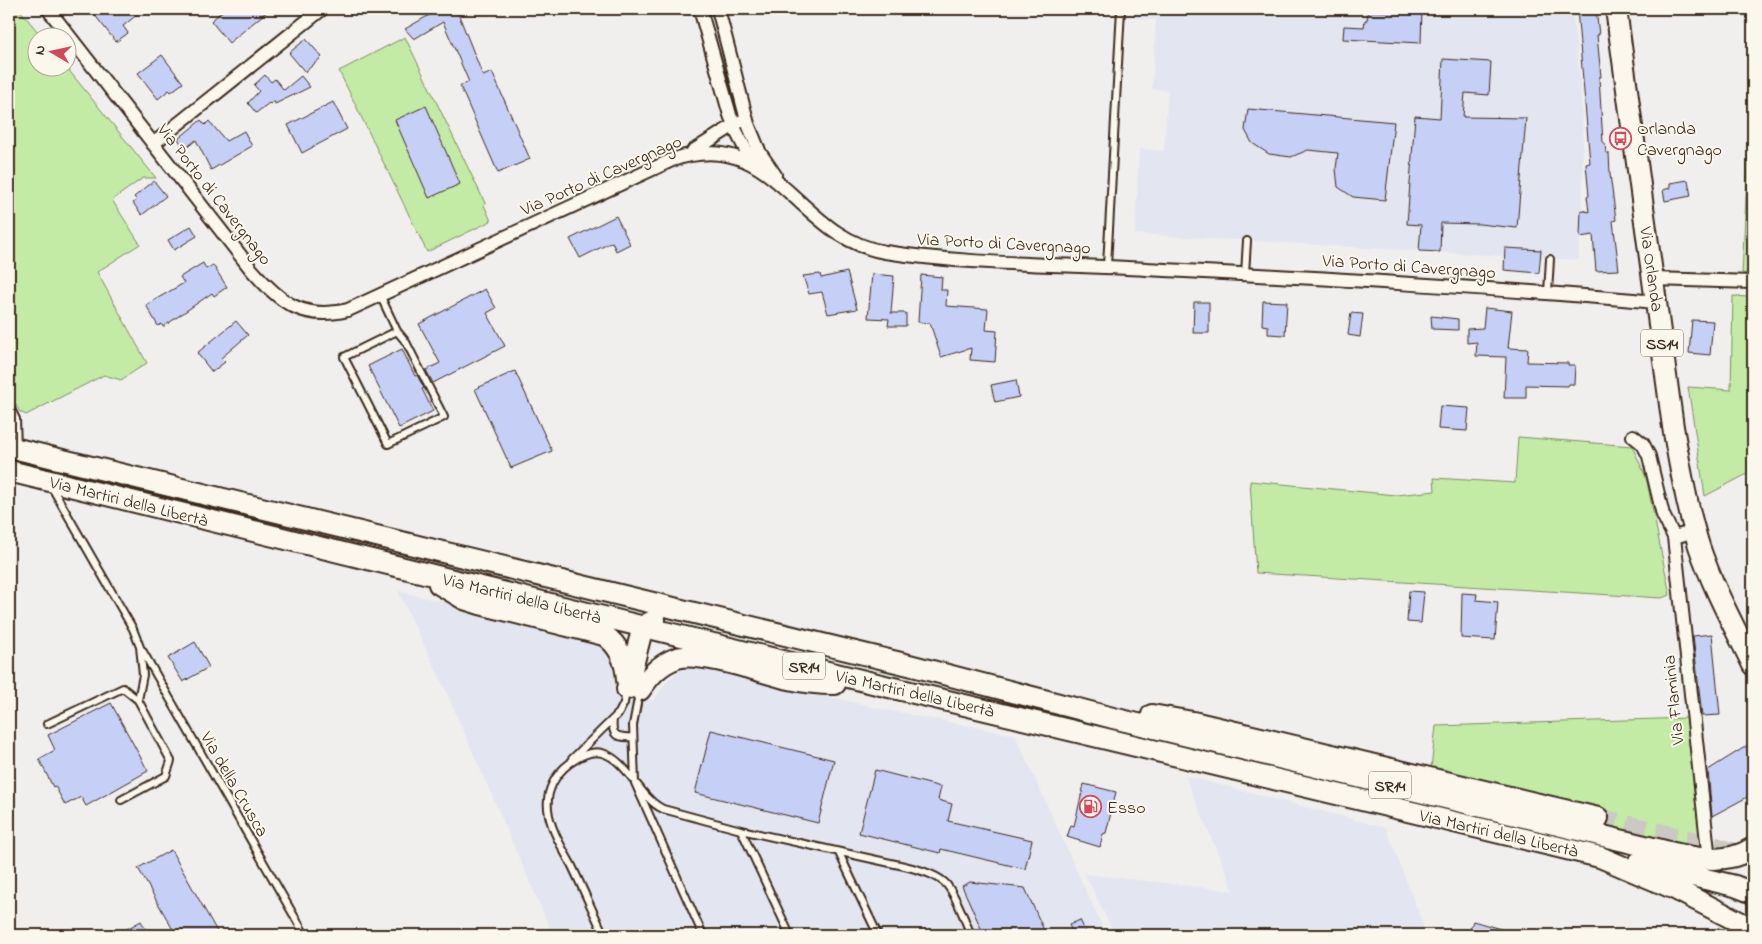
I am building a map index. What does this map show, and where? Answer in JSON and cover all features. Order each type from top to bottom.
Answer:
[{"type":"main road","name":"Via Orlanda","points":[[1616,9],[1673,427],[1682,477],[1695,531],[1716,589],[1753,665]]},
{"type":"main road","name":"Via Martiri della Libertà","points":[[13,448],[553,578],[1026,694],[1123,720],[1580,831],[1708,860],[1733,858],[1753,848]]},
{"type":"main road","name":"Via Martiri della Libertà","points":[[9,471],[885,686],[1600,857],[1675,889],[1753,929]]},
{"type":"main road","points":[[456,556],[460,562],[472,569],[631,610],[642,615],[649,627]]},
{"type":"main road","points":[[420,573],[464,599],[604,635],[611,640],[621,654],[633,689]]},
{"type":"main road","points":[[633,689],[649,627],[658,619],[668,619],[800,649],[899,663]]},
{"type":"main road","points":[[633,689],[660,667],[677,658],[689,656],[708,658],[807,682],[885,686]]},
{"type":"main road","name":"Via Martiri della Libertà","points":[[1026,694],[1193,722],[1598,818]]},
{"type":"main road","name":"SR14","points":[[1600,857],[1618,857],[1735,886],[1753,893]]},
{"type":"street","name":"Via Porto di Cavergnago","points":[[48,9],[251,269],[274,294],[286,303],[308,312],[333,313],[348,310],[663,164],[686,155],[709,152],[721,153],[753,164],[770,175],[816,218],[842,237],[881,251],[980,261],[1245,274],[1548,293],[1657,302]]},
{"type":"street","points":[[153,144],[322,9]]},
{"type":"street","points":[[700,9],[734,126],[753,164]]},
{"type":"street","points":[[718,9],[748,124],[760,153],[782,186]]},
{"type":"street","points":[[686,155],[734,126],[741,118],[744,105]]},
{"type":"street","points":[[1654,279],[1753,282]]},
{"type":"street","name":"Via Flaminia","points":[[1633,436],[1643,444],[1649,456],[1664,515],[1674,537],[1708,860]]},
{"type":"street","points":[[1674,537],[1695,531]]},
{"type":"lane","points":[[1107,266],[1121,9]]},
{"type":"lane","points":[[1245,274],[1247,241]]},
{"type":"lane","points":[[1548,293],[1550,259]]},
{"type":"lane","points":[[380,295],[396,331],[406,342],[444,417],[388,444],[344,357],[396,331]]},
{"type":"lane","points":[[9,405],[16,419],[13,448]]},
{"type":"lane","points":[[48,481],[133,629],[140,647],[143,675],[138,700]]},
{"type":"lane","name":"Via della Crusca","points":[[140,647],[305,935]]},
{"type":"lane","points":[[47,724],[123,688],[138,700],[171,761],[166,776],[121,800]]},
{"type":"lane","points":[[604,935],[554,830],[548,811],[550,790],[554,780],[564,768],[619,712],[633,689]]},
{"type":"lane","points":[[633,689],[635,783],[703,935]]},
{"type":"lane","points":[[613,719],[612,728],[615,734],[622,738],[633,737]]},
{"type":"lane","points":[[564,768],[592,752],[603,754],[626,770],[635,783],[656,805],[663,809],[741,830],[920,870],[946,884],[971,935]]},
{"type":"lane","points":[[741,830],[790,935]]},
{"type":"lane","points":[[839,852],[878,935]]},
{"type":"shaded area","points":[[1137,9],[1572,9],[1580,77],[1583,140],[1583,186],[1579,260],[1540,258],[1539,273],[1504,270],[1504,256],[1135,234],[1139,153],[1141,149],[1164,151],[1168,90],[1152,89],[1156,20],[1136,18]]},
{"type":"shaded area","points":[[398,591],[590,638],[600,644],[613,666],[615,678],[614,691],[653,701],[668,680],[678,672],[690,666],[704,666],[881,709],[1015,735],[1106,935],[553,935],[443,684]]},
{"type":"shaded area","points":[[1185,776],[1386,828],[1427,935],[1115,935],[1085,874],[1234,891]]},
{"type":"green space","points":[[9,9],[19,9],[35,28],[28,28],[28,78],[75,78],[156,178],[143,178],[112,200],[140,244],[97,272],[147,363],[121,380],[104,375],[26,415],[20,412],[9,393]]},
{"type":"green space","points":[[405,37],[485,203],[484,205],[491,221],[427,252],[339,71]]},
{"type":"green space","points":[[1753,138],[1753,274],[1742,273],[1749,140]]},
{"type":"green space","points":[[1750,288],[1753,289],[1753,471],[1705,496],[1688,387],[1731,390],[1733,296],[1749,297]]},
{"type":"green space","points":[[1518,437],[1632,446],[1646,477],[1670,595],[1661,598],[1256,573],[1250,481],[1396,495],[1435,491],[1434,478],[1515,483]]},
{"type":"green space","points":[[1689,718],[1701,834],[1698,848],[1695,850],[1596,826],[1431,768],[1436,726]]},
{"type":"building","points":[[90,9],[144,9],[123,26],[128,33],[116,42]]},
{"type":"building","points":[[225,9],[270,9],[229,43],[211,21]]},
{"type":"building","points":[[437,9],[464,9],[458,13],[483,76],[492,72],[530,159],[498,173],[460,86],[469,82],[443,22],[414,39],[405,29]]},
{"type":"building","points":[[1398,9],[1422,9],[1421,43],[1343,39],[1344,26],[1364,27],[1368,11],[1397,12]]},
{"type":"building","points":[[1577,9],[1596,9],[1599,35],[1597,35],[1601,77],[1599,77],[1603,143],[1605,143],[1606,153],[1609,153],[1616,220],[1613,221],[1619,270],[1596,271],[1593,235],[1580,237],[1581,210],[1589,212],[1586,164],[1590,163]]},
{"type":"building","points":[[306,39],[322,57],[305,72],[289,53]]},
{"type":"building","points":[[162,55],[183,83],[171,92],[169,90],[158,99],[138,73]]},
{"type":"building","points":[[1443,59],[1491,62],[1489,95],[1465,93],[1463,117],[1526,118],[1517,228],[1441,223],[1440,252],[1419,251],[1421,225],[1407,224],[1415,116],[1440,118]]},
{"type":"building","points":[[265,75],[271,82],[275,79],[284,90],[301,76],[310,87],[275,104],[274,101],[269,103],[256,113],[248,103],[259,91],[254,85]]},
{"type":"building","points":[[333,102],[347,129],[302,153],[288,125]]},
{"type":"building","points":[[426,106],[460,184],[429,198],[395,120]]},
{"type":"building","points":[[1248,109],[1394,122],[1385,200],[1353,197],[1338,187],[1336,169],[1338,153],[1308,150],[1291,157],[1269,154],[1252,143],[1245,130]]},
{"type":"building","points":[[201,120],[205,125],[209,121],[226,141],[244,131],[252,146],[211,170],[196,140],[185,149],[178,139]]},
{"type":"building","points":[[1688,180],[1691,196],[1665,201],[1663,190],[1670,188],[1670,183]]},
{"type":"building","points":[[154,181],[166,196],[142,215],[133,203],[137,200],[134,197]]},
{"type":"building","points":[[616,216],[630,244],[616,251],[612,242],[580,258],[570,239]]},
{"type":"building","points":[[191,226],[197,236],[174,250],[168,240]]},
{"type":"building","points":[[1505,248],[1541,250],[1539,273],[1504,270]]},
{"type":"building","points":[[203,263],[206,269],[213,265],[227,287],[214,296],[212,293],[163,327],[162,324],[158,326],[146,305],[184,283],[180,277]]},
{"type":"building","points":[[847,272],[857,309],[828,314],[822,292],[809,294],[803,276],[820,274],[821,278]]},
{"type":"building","points":[[872,274],[894,276],[891,313],[906,313],[906,326],[888,326],[889,319],[868,318]]},
{"type":"building","points":[[921,275],[942,277],[941,290],[947,290],[946,306],[988,309],[986,330],[997,331],[995,362],[970,360],[971,348],[941,357],[930,323],[918,322]]},
{"type":"building","points":[[485,289],[496,308],[487,313],[505,346],[433,383],[426,370],[440,363],[419,324]]},
{"type":"building","points":[[1263,301],[1287,302],[1285,335],[1268,334],[1268,326],[1262,325]]},
{"type":"building","points":[[1194,302],[1209,302],[1209,333],[1193,333]]},
{"type":"building","points":[[1485,308],[1512,311],[1508,348],[1528,349],[1527,362],[1568,363],[1568,365],[1575,365],[1574,384],[1569,384],[1568,386],[1526,385],[1526,398],[1504,398],[1506,357],[1476,356],[1477,342],[1467,343],[1467,329],[1483,328]]},
{"type":"building","points":[[1351,313],[1363,314],[1360,337],[1348,335]]},
{"type":"building","points":[[1431,316],[1458,319],[1458,330],[1432,329]]},
{"type":"building","points":[[1692,320],[1713,321],[1710,355],[1689,353]]},
{"type":"building","points":[[236,321],[248,335],[221,358],[225,362],[212,372],[197,353]]},
{"type":"building","points":[[402,349],[415,376],[417,375],[424,388],[422,389],[433,411],[399,428],[368,366]]},
{"type":"building","points":[[515,371],[552,451],[511,468],[475,389]]},
{"type":"building","points":[[1016,380],[1019,397],[995,402],[991,385]]},
{"type":"building","points":[[1440,406],[1469,408],[1467,431],[1438,429]]},
{"type":"building","points":[[1409,591],[1424,592],[1421,623],[1407,622]]},
{"type":"building","points":[[1462,593],[1477,594],[1476,600],[1498,602],[1495,640],[1461,638]]},
{"type":"building","points":[[1712,634],[1720,715],[1702,716],[1693,636]]},
{"type":"building","points":[[195,642],[209,667],[183,682],[168,658]]},
{"type":"building","points":[[111,703],[148,771],[86,806],[81,797],[65,805],[55,786],[53,787],[39,759],[55,750],[48,735]]},
{"type":"building","points":[[711,730],[834,760],[818,823],[695,793]]},
{"type":"building","points":[[1753,742],[1753,794],[1712,816],[1708,770]]},
{"type":"building","points":[[875,770],[941,787],[938,800],[952,804],[948,821],[1032,840],[1025,869],[941,849],[940,853],[859,833]]},
{"type":"building","points":[[1084,784],[1116,792],[1106,833],[1103,834],[1100,847],[1067,837],[1071,825],[1074,826]]},
{"type":"building","points":[[171,850],[219,935],[176,935],[138,868]]},
{"type":"building","points":[[970,882],[1025,888],[1046,935],[984,935],[962,886]]},
{"type":"building","points":[[1080,920],[1087,935],[1074,935],[1069,925]]},
{"type":"building","points":[[141,921],[149,935],[116,935]]},
{"type":"building","points":[[1473,921],[1511,932],[1510,935],[1468,935]]},
{"type":"tunnel","points":[[1598,818],[1716,847],[1747,857]]},
{"type":"place","name":"Orlanda Cavergnago","points":[[1621,138]]},
{"type":"place","name":"Esso","points":[[1091,807]]}]
